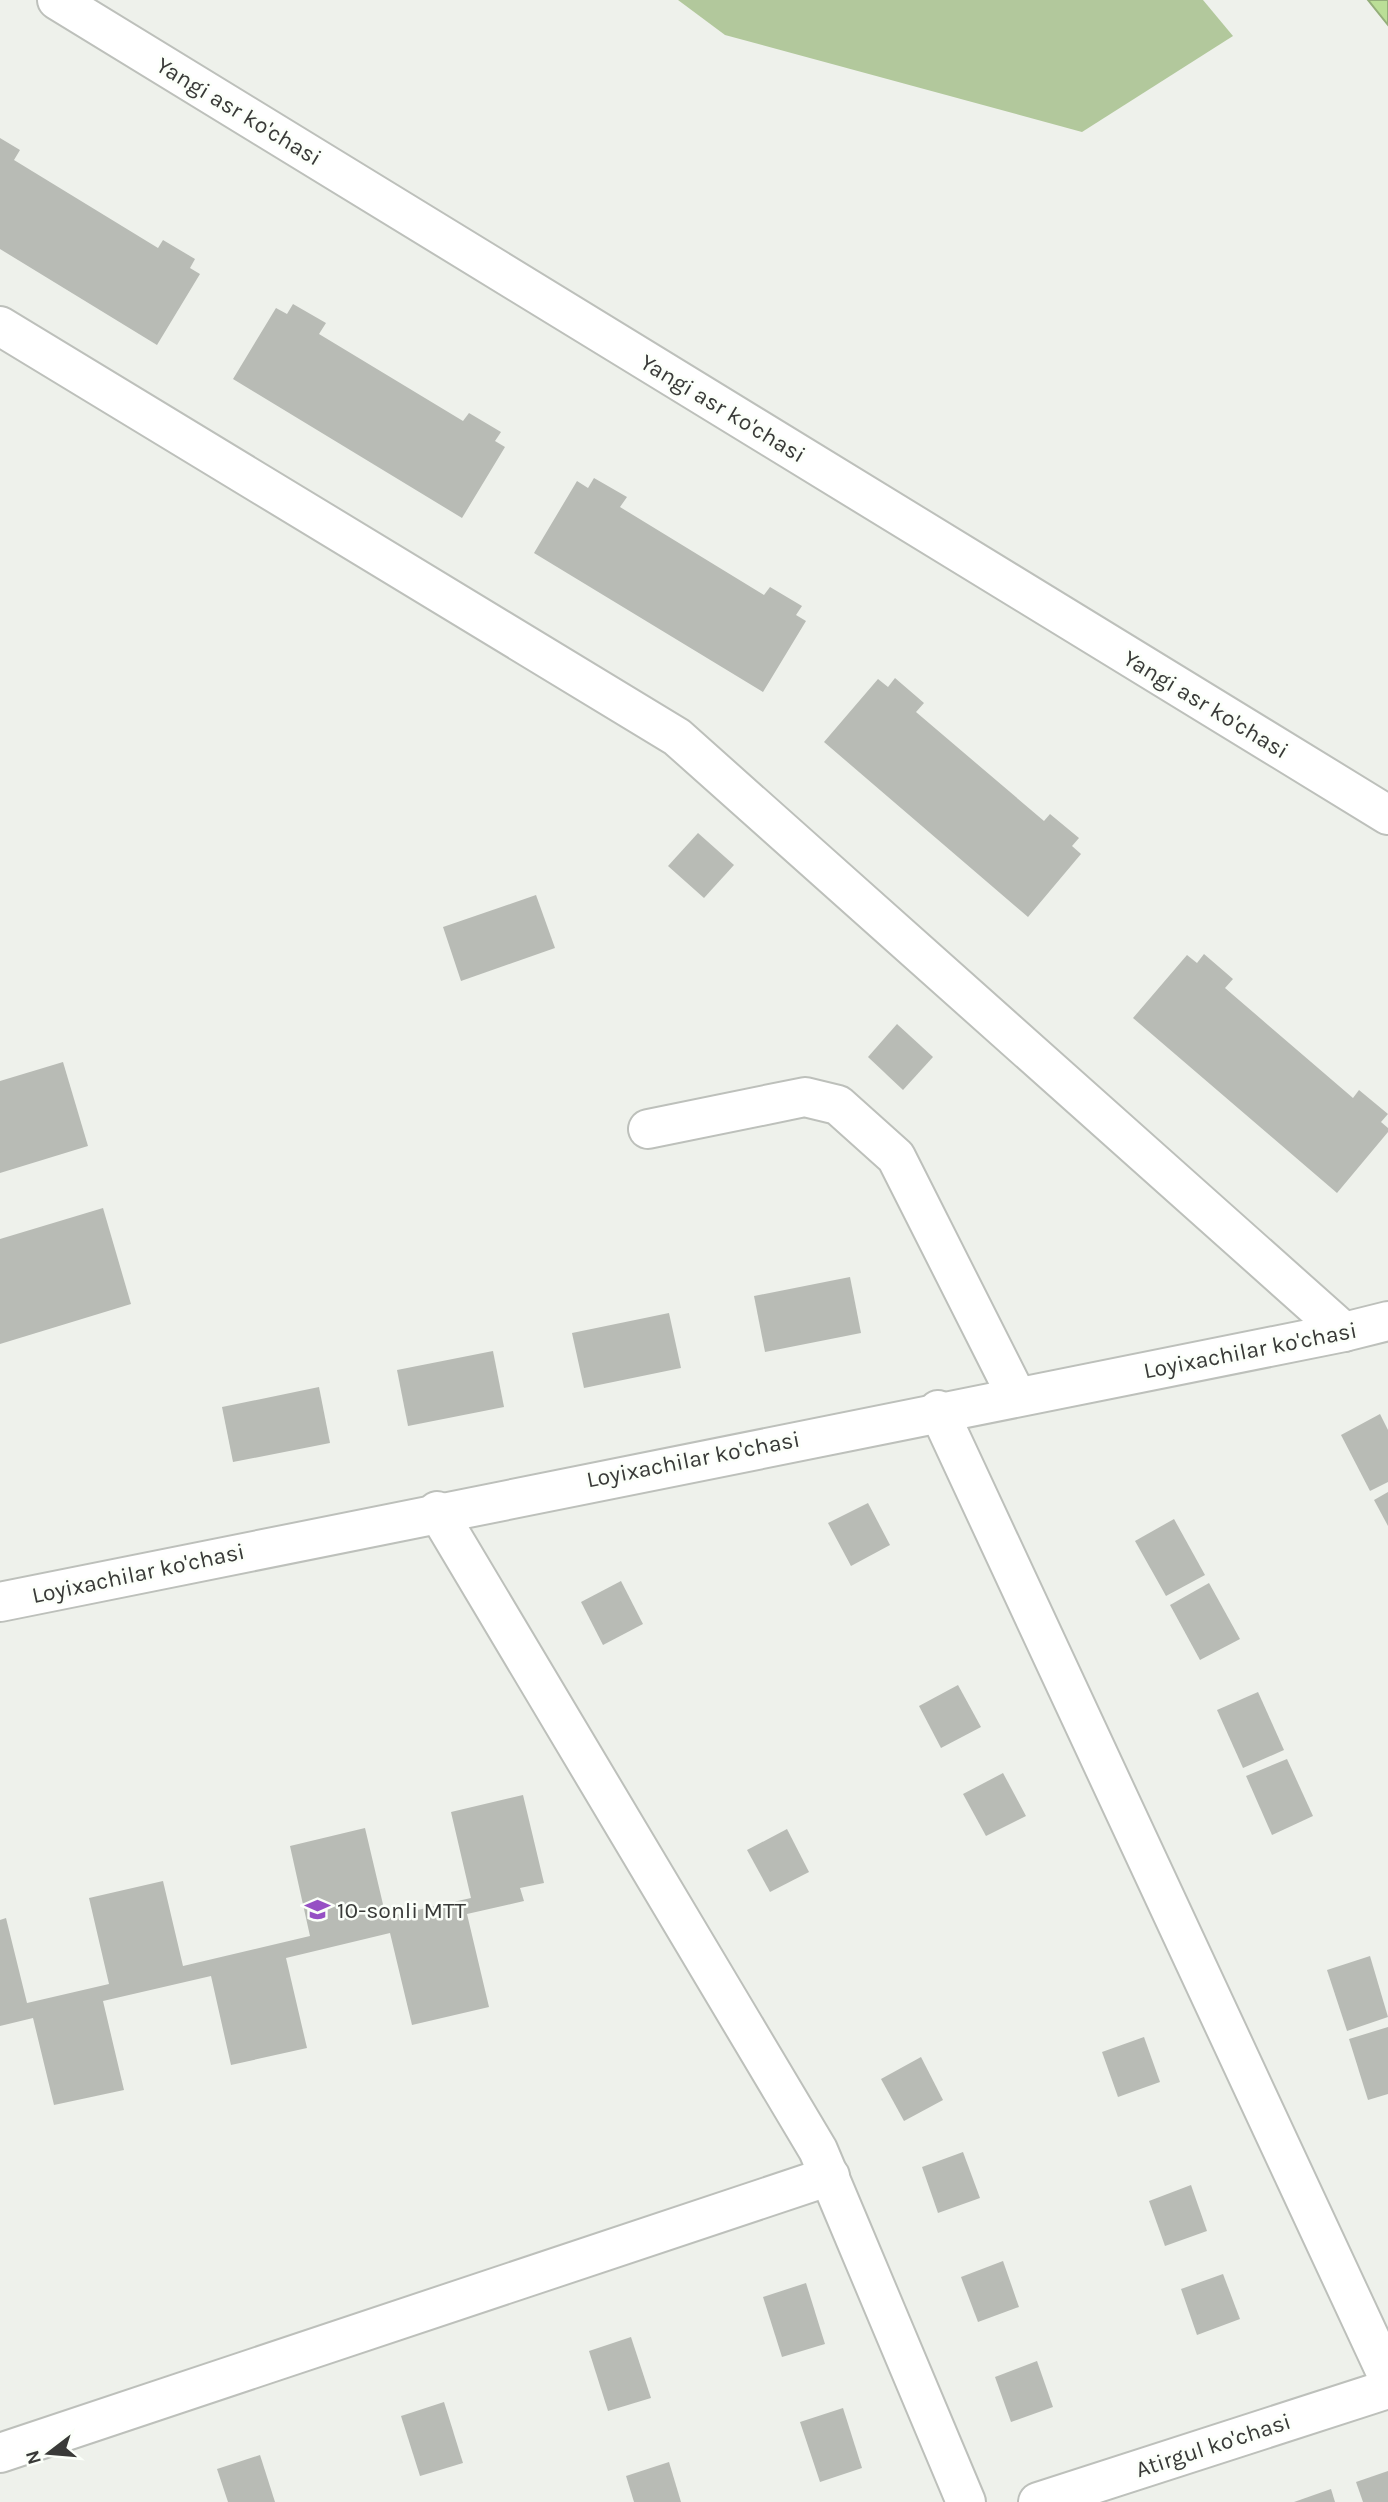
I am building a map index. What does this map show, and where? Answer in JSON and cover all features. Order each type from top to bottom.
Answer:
[{"type":"street","name":"Yangi asr ko'chasi","points":[[57,0],[1388,816]]},
{"type":"street","points":[[0,326],[677,737],[1344,1332]]},
{"type":"street","points":[[648,1129],[805,1097],[838,1105],[896,1157],[1016,1395]]},
{"type":"street","name":"Loyixachilar ko'chasi","points":[[0,1602],[437,1511],[937,1410],[1344,1332],[1388,1321]]},
{"type":"street","points":[[937,1410],[1388,2377]]},
{"type":"street","points":[[437,1511],[818,2150],[966,2502]]},
{"type":"street","points":[[0,2454],[830,2176]]},
{"type":"street","name":"Atirgul ko'chasi","points":[[1038,2502],[1388,2389]]},
{"type":"shaded area","points":[[678,0],[1203,0],[1233,36],[1082,132],[725,35]]},
{"type":"shaded area","points":[[1368,0],[1388,0],[1388,25]]},
{"type":"building","points":[[0,138],[20,150],[14,160],[158,248],[163,240],[195,259],[190,268],[200,274],[157,345],[0,249]]},
{"type":"building","points":[[293,304],[326,323],[319,334],[463,421],[469,413],[501,432],[495,441],[505,447],[462,518],[233,379],[276,308],[287,314]]},
{"type":"building","points":[[594,478],[627,497],[620,507],[764,595],[770,587],[802,606],[796,615],[806,621],[763,692],[534,553],[577,481],[588,488]]},
{"type":"building","points":[[895,678],[924,703],[916,712],[1044,821],[1050,814],[1079,838],[1072,846],[1081,854],[1028,917],[824,742],[878,679],[888,687]]},
{"type":"building","points":[[698,833],[734,865],[704,898],[668,866]]},
{"type":"building","points":[[536,895],[555,948],[461,981],[443,927]]},
{"type":"building","points":[[1204,954],[1233,979],[1225,988],[1353,1098],[1359,1090],[1388,1114],[1381,1122],[1388,1128],[1388,1132],[1337,1193],[1133,1018],[1187,955],[1197,963]]},
{"type":"building","points":[[897,1024],[933,1057],[903,1090],[868,1057]]},
{"type":"building","points":[[63,1062],[88,1146],[0,1173],[0,1081]]},
{"type":"building","points":[[103,1208],[131,1304],[0,1344],[0,1239]]},
{"type":"building","points":[[850,1277],[861,1333],[765,1352],[754,1296]]},
{"type":"building","points":[[669,1313],[681,1368],[584,1388],[572,1333]]},
{"type":"building","points":[[493,1351],[504,1407],[408,1426],[397,1370]]},
{"type":"building","points":[[319,1387],[330,1443],[233,1462],[222,1407]]},
{"type":"building","points":[[1380,1414],[1388,1430],[1388,1482],[1370,1491],[1341,1435]]},
{"type":"building","points":[[1388,1492],[1388,1526],[1374,1500]]},
{"type":"building","points":[[868,1503],[890,1545],[851,1566],[828,1523]]},
{"type":"building","points":[[1174,1519],[1205,1575],[1166,1596],[1135,1541]]},
{"type":"building","points":[[621,1581],[643,1624],[603,1645],[581,1602]]},
{"type":"building","points":[[1209,1583],[1240,1639],[1200,1660],[1170,1605]]},
{"type":"building","points":[[958,1685],[981,1727],[941,1748],[919,1706]]},
{"type":"building","points":[[1258,1692],[1284,1750],[1243,1768],[1217,1710]]},
{"type":"building","points":[[1287,1759],[1313,1816],[1272,1835],[1246,1776]]},
{"type":"building","points":[[1003,1773],[1026,1816],[986,1836],[963,1794]]},
{"type":"building","points":[[523,1795],[544,1883],[520,1888],[524,1901],[467,1914],[489,2007],[412,2025],[390,1933],[286,1958],[307,2048],[231,2065],[211,1976],[103,2001],[124,2090],[54,2105],[33,2018],[0,2026],[0,1920],[6,1918],[27,2003],[109,1984],[89,1898],[163,1881],[183,1966],[310,1936],[290,1846],[365,1828],[386,1917],[471,1898],[451,1812]]},
{"type":"building","points":[[787,1829],[809,1872],[770,1892],[747,1850]]},
{"type":"building","points":[[1370,1956],[1388,2017],[1347,2031],[1327,1970]]},
{"type":"building","points":[[1388,2027],[1388,2094],[1368,2100],[1349,2039]]},
{"type":"building","points":[[1144,2037],[1160,2082],[1118,2097],[1102,2052]]},
{"type":"building","points":[[921,2057],[943,2100],[904,2121],[881,2079]]},
{"type":"building","points":[[963,2152],[980,2198],[938,2213],[922,2167]]},
{"type":"building","points":[[1191,2185],[1207,2231],[1165,2246],[1149,2201]]},
{"type":"building","points":[[1003,2261],[1019,2307],[978,2322],[961,2277]]},
{"type":"building","points":[[1223,2274],[1240,2319],[1197,2335],[1181,2289]]},
{"type":"building","points":[[806,2283],[825,2344],[782,2357],[763,2297]]},
{"type":"building","points":[[631,2337],[651,2398],[608,2411],[589,2351]]},
{"type":"building","points":[[1037,2361],[1053,2407],[1011,2422],[995,2377]]},
{"type":"building","points":[[444,2402],[463,2463],[420,2476],[401,2416]]},
{"type":"building","points":[[843,2408],[862,2468],[820,2482],[800,2422]]},
{"type":"building","points":[[260,2455],[275,2502],[228,2502],[217,2469]]},
{"type":"building","points":[[669,2462],[681,2502],[634,2502],[626,2476]]},
{"type":"building","points":[[1388,2471],[1388,2502],[1363,2502],[1356,2482]]},
{"type":"building","points":[[1331,2489],[1335,2502],[1294,2502]]},
{"type":"place","name":"10-sonli MTT","points":[[317,1910]]}]
